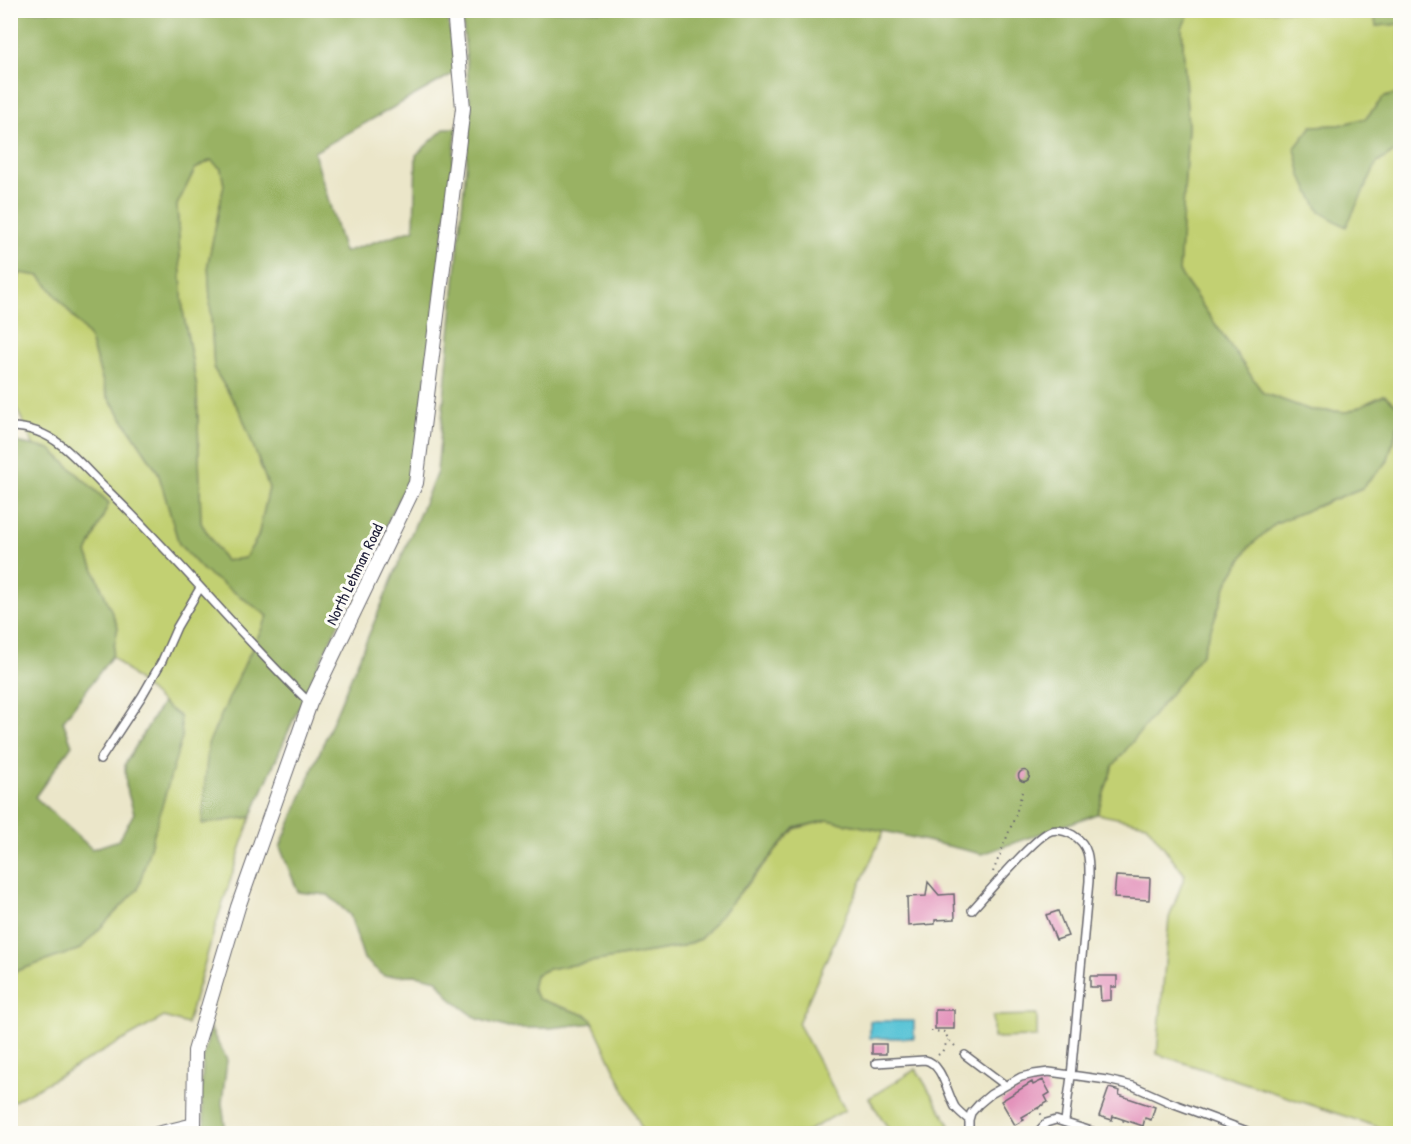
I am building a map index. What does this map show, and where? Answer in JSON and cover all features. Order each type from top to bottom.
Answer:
[{"type":"street","name":"North Lehman Road","points":[[195,1129],[195,1051],[238,907],[310,703],[417,483],[464,108],[454,10]]},
{"type":"street","points":[[157,1134],[195,1129]]},
{"type":"lane","points":[[10,427],[38,431],[60,445],[136,517],[310,703]]},
{"type":"lane","points":[[100,760],[142,696],[162,661],[177,627],[200,588]]},
{"type":"lane","points":[[972,910],[1035,842],[1048,832],[1054,830],[1067,832],[1077,837],[1086,846],[1089,859],[1089,880],[1065,1121]]},
{"type":"lane","points":[[965,1055],[1005,1085]]},
{"type":"lane","points":[[876,1063],[932,1061],[956,1109],[969,1120]]},
{"type":"lane","points":[[969,1134],[969,1120],[979,1104],[1005,1085],[1021,1077],[1049,1072],[1133,1086],[1168,1102],[1255,1134]]},
{"type":"lane","points":[[1036,1134],[1046,1123],[1056,1120],[1101,1134]]},
{"type":"path","points":[[994,886],[993,871],[1016,814],[1022,792]]},
{"type":"path","points":[[931,1031],[945,1032],[948,1040],[965,1055]]},
{"type":"path","points":[[932,1061],[942,1052],[948,1040]]},
{"type":"path","points":[[1038,1108],[1043,1118]]},
{"type":"path","points":[[1119,1133],[1124,1119]]},
{"type":"green space","points":[[11,11],[447,11],[456,72],[314,152],[344,252],[414,229],[416,155],[445,128],[457,128],[415,466],[306,691],[251,817],[202,824],[208,744],[268,616],[204,571],[179,544],[158,472],[107,395],[89,336],[40,276],[21,273],[11,287]],"holes":[[[211,160],[221,169],[224,185],[208,263],[214,369],[241,413],[269,488],[258,537],[245,558],[225,561],[201,523],[197,388],[183,311],[177,205],[195,169]]]},
{"type":"green space","points":[[462,11],[1190,11],[1182,28],[1188,127],[1179,272],[1263,393],[1310,410],[1348,412],[1384,395],[1400,408],[1400,419],[1387,462],[1362,488],[1276,523],[1249,547],[1228,581],[1202,654],[1113,766],[1097,814],[982,854],[828,820],[795,828],[700,939],[680,947],[548,969],[535,975],[532,989],[538,999],[588,1016],[594,1023],[550,1028],[508,1028],[478,1019],[451,999],[437,980],[416,975],[384,976],[364,959],[350,915],[328,895],[298,892],[280,847],[437,472],[471,114]]},
{"type":"green space","points":[[1190,11],[1374,11],[1376,26],[1400,24],[1400,92],[1383,98],[1366,118],[1340,125],[1312,126],[1377,163],[1400,148],[1400,408],[1384,395],[1349,412],[1310,410],[1263,393],[1179,272],[1188,127],[1182,27]]},
{"type":"green space","points":[[1374,11],[1400,11],[1400,24],[1376,26]]},
{"type":"green space","points":[[1400,92],[1400,148],[1377,163],[1346,227],[1320,212],[1301,176],[1295,148],[1312,126],[1340,125],[1366,118],[1383,98]]},
{"type":"green space","points":[[211,160],[221,169],[224,185],[208,263],[214,369],[241,413],[269,488],[258,537],[245,558],[225,561],[201,523],[197,388],[183,311],[177,205],[195,169]]},
{"type":"green space","points":[[21,273],[40,276],[89,336],[107,396],[158,472],[179,544],[204,571],[268,616],[245,663],[202,824],[251,817],[187,1024],[164,1017],[11,1103],[11,973],[80,949],[180,717],[112,656],[118,627],[87,553],[109,503],[50,449],[34,446],[11,396],[11,287]]},
{"type":"green space","points":[[1400,419],[1400,1133],[1396,1133],[1157,1054],[1169,918],[1185,875],[1146,824],[1097,814],[1113,766],[1202,654],[1228,581],[1249,547],[1275,523],[1362,488],[1387,462]]},
{"type":"green space","points":[[11,441],[50,449],[109,503],[87,553],[118,627],[112,656],[63,721],[72,745],[35,797],[92,849],[119,840],[134,813],[126,787],[125,764],[162,703],[180,717],[182,737],[138,889],[80,949],[11,973]]},
{"type":"green space","points":[[828,820],[884,831],[798,1023],[845,1110],[804,1133],[644,1133],[593,1023],[588,1016],[538,999],[532,989],[535,975],[548,969],[680,947],[700,939],[795,829]]},
{"type":"green space","points":[[1037,1015],[1037,1037],[993,1038],[993,1016]]},
{"type":"green space","points":[[210,1028],[227,1060],[222,1103],[226,1133],[206,1134],[201,1098],[203,1059]]},
{"type":"green space","points":[[916,1069],[950,1125],[946,1128],[949,1133],[891,1133],[869,1098]]},
{"type":"water","points":[[870,1021],[914,1021],[914,1038],[870,1038]]},
{"type":"building","points":[[1024,770],[1030,776],[1024,782],[1018,776]]},
{"type":"building","points":[[1116,876],[1150,878],[1149,900],[1114,898]]},
{"type":"building","points":[[928,882],[939,895],[954,894],[955,919],[935,920],[935,924],[908,926],[907,897],[926,896]]},
{"type":"building","points":[[1058,911],[1068,936],[1056,940],[1046,915]]},
{"type":"building","points":[[1090,976],[1117,976],[1117,987],[1111,987],[1111,1000],[1101,1001],[1100,987],[1090,987]]},
{"type":"building","points":[[935,1010],[954,1010],[954,1029],[935,1029]]},
{"type":"building","points":[[872,1044],[886,1044],[886,1054],[872,1054]]},
{"type":"building","points":[[1043,1080],[1050,1093],[1045,1096],[1048,1102],[1022,1117],[1024,1120],[1015,1125],[1001,1101],[1032,1082],[1033,1085]]},
{"type":"building","points":[[1109,1088],[1120,1091],[1119,1095],[1155,1107],[1151,1120],[1145,1118],[1143,1126],[1113,1116],[1112,1120],[1099,1116]]}]
